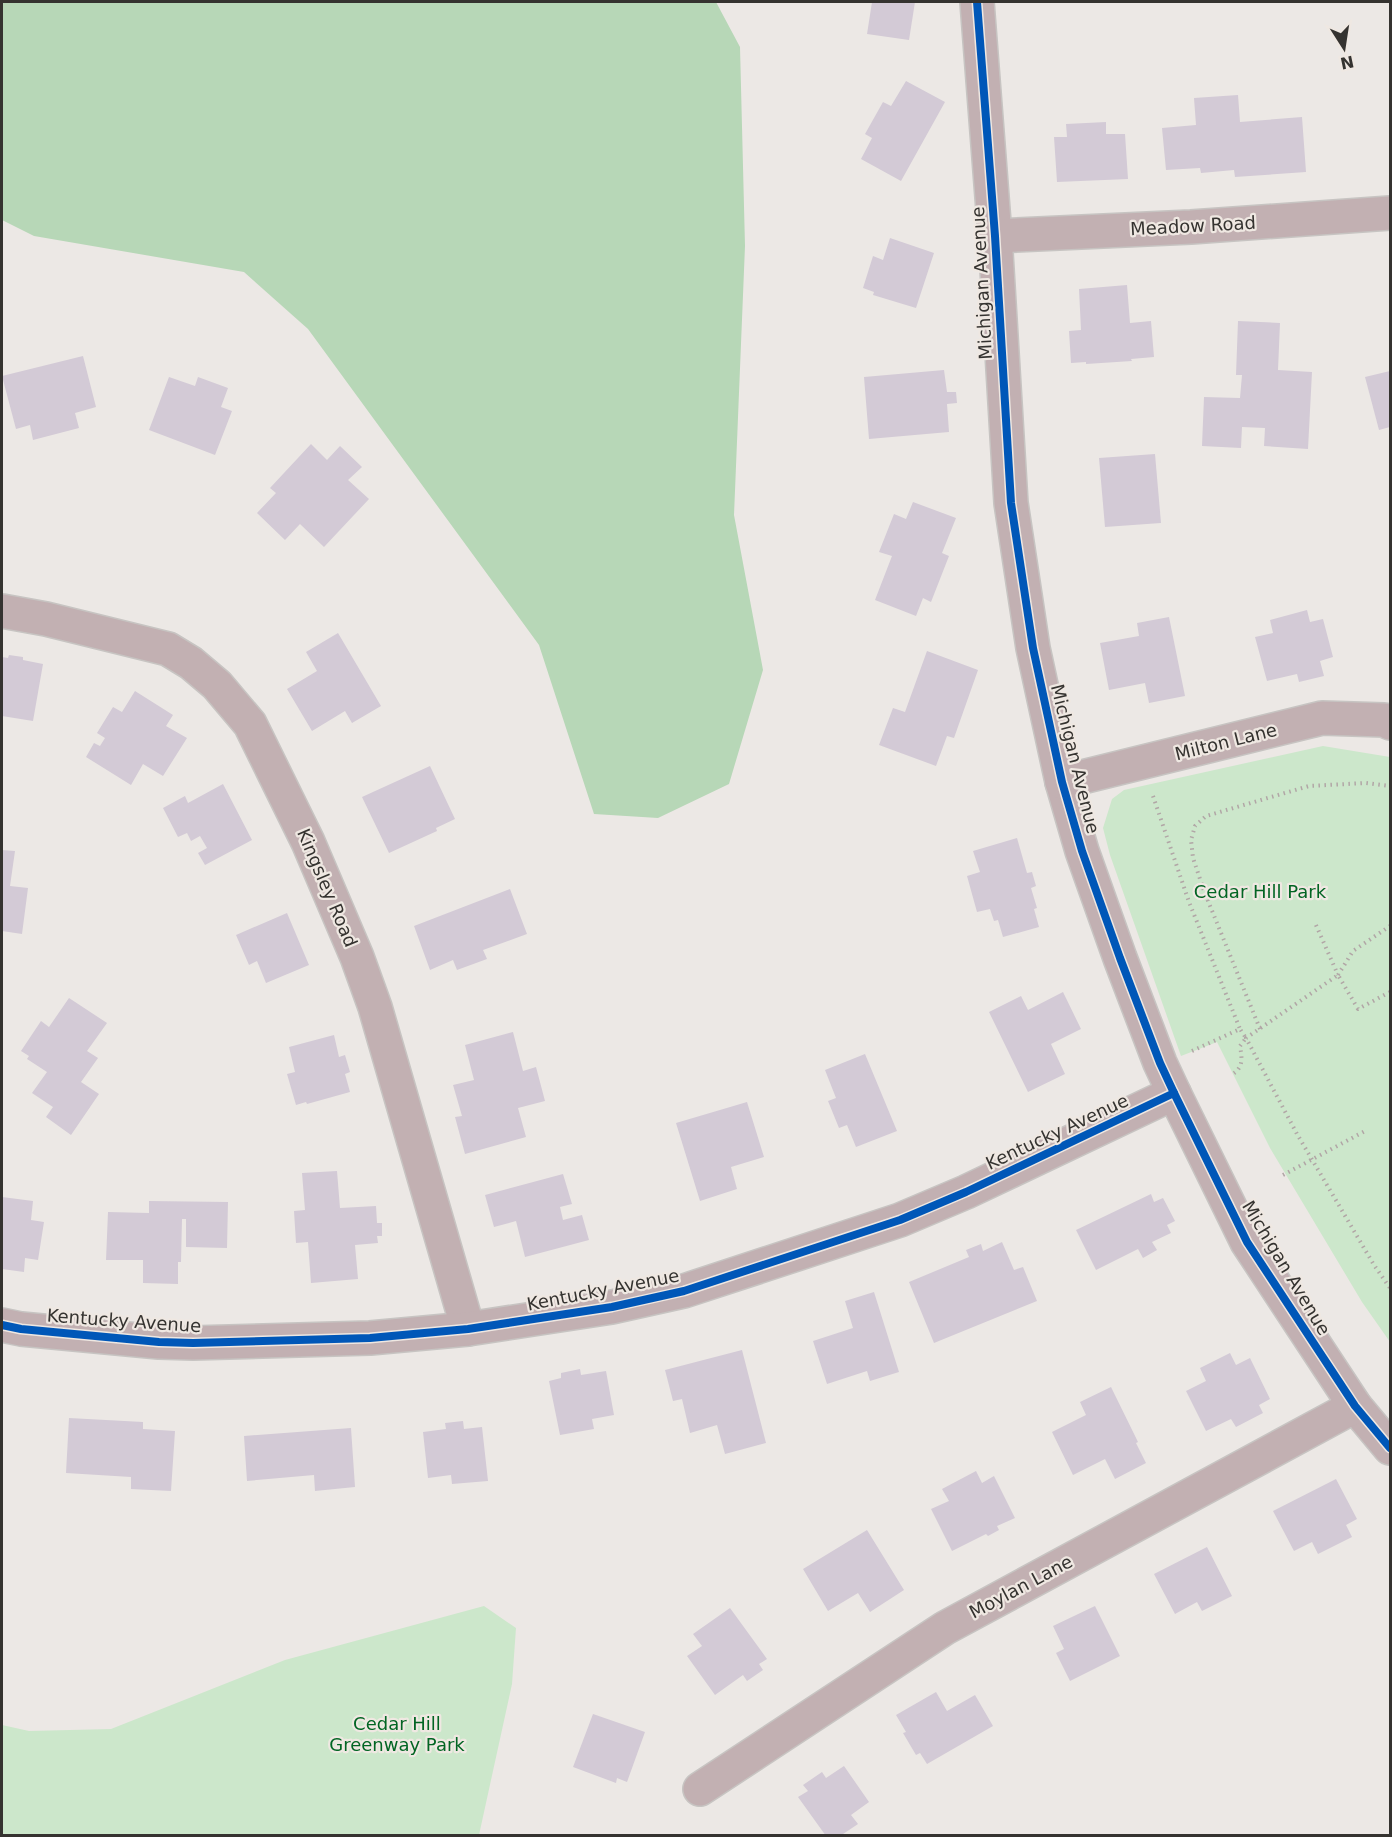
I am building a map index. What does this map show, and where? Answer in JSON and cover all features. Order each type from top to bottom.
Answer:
[{"type":"street","name":"Michigan Avenue","points":[[977,2],[995,236],[1011,503],[1033,648],[1062,782],[1082,851],[1160,1063],[1247,1242],[1355,1406],[1390,1448]]},
{"type":"street","name":"Meadow Road","points":[[995,236],[1191,227],[1390,213]]},
{"type":"street","name":"Kingsley Road","points":[[2,611],[46,619],[168,650],[190,663],[217,685],[250,724],[308,842],[357,957],[375,1007],[468,1329]]},
{"type":"street","name":"Milton Lane","points":[[1062,782],[1322,718],[1384,720],[1390,723]]},
{"type":"street","name":"Kentucky Avenue","points":[[2,1325],[21,1329],[159,1342],[370,1338],[468,1329],[612,1307],[684,1291],[900,1220],[966,1192],[1174,1093]]},
{"type":"street","name":"Moylan Lane","points":[[700,1789],[945,1628],[1355,1406]]},
{"type":"path","points":[[1141,763],[1189,903],[1240,1029],[1312,1159],[1390,1288]]},
{"type":"path","points":[[1260,1029],[1204,891],[1191,840],[1195,826],[1206,816],[1309,786],[1366,783],[1390,786]]},
{"type":"path","points":[[1316,925],[1338,975],[1358,1009],[1390,992]]},
{"type":"path","points":[[1231,1075],[1237,1072],[1242,1065],[1240,1046],[1246,1038],[1338,975],[1353,951],[1390,926]]},
{"type":"path","points":[[1160,1063],[1187,1054],[1240,1029]]},
{"type":"path","points":[[1283,1175],[1366,1130]]},
{"type":"green space","points":[[2,2],[716,2],[740,47],[745,246],[734,515],[763,670],[729,784],[658,818],[594,814],[539,645],[308,329],[244,272],[34,236],[2,220]]},
{"type":"green space","name":"Cedar Hill Park","points":[[1323,746],[1390,757],[1390,1342],[1362,1302],[1270,1148],[1217,1042],[1181,1056],[1110,855],[1103,828],[1112,799],[1124,790]]},
{"type":"green space","name":"Cedar Hill Greenway Park","points":[[484,1606],[516,1628],[512,1684],[479,1835],[2,1835],[2,1725],[29,1731],[111,1729],[285,1660]]},
{"type":"building","points":[[872,2],[915,2],[909,40],[867,34]]},
{"type":"building","points":[[906,81],[945,102],[901,181],[861,159],[872,138],[865,134],[883,102],[891,106]]},
{"type":"building","points":[[1238,95],[1240,122],[1302,117],[1306,172],[1235,177],[1234,170],[1201,173],[1200,168],[1166,170],[1162,128],[1196,125],[1194,98]]},
{"type":"building","points":[[1106,122],[1106,134],[1125,134],[1128,179],[1057,182],[1054,137],[1067,137],[1066,124]]},
{"type":"building","points":[[890,238],[934,253],[916,308],[873,295],[874,292],[863,288],[873,256],[883,260]]},
{"type":"building","points":[[1127,285],[1130,323],[1151,321],[1154,357],[1131,359],[1132,361],[1071,363],[1069,331],[1081,330],[1079,289]]},
{"type":"building","points":[[1238,321],[1280,323],[1278,370],[1312,372],[1308,449],[1264,446],[1265,428],[1242,427],[1241,448],[1202,446],[1204,397],[1240,398],[1242,375],[1236,375]]},
{"type":"building","points":[[83,356],[96,407],[75,413],[79,428],[33,440],[30,425],[16,429],[2,376]]},
{"type":"building","points":[[944,370],[947,392],[956,392],[957,403],[947,404],[949,432],[869,439],[864,377]]},
{"type":"building","points":[[1390,371],[1390,427],[1379,430],[1365,377]]},
{"type":"building","points":[[169,377],[195,386],[198,377],[228,388],[221,407],[232,411],[215,455],[149,430]]},
{"type":"building","points":[[311,444],[327,460],[340,446],[362,467],[348,480],[369,499],[324,547],[300,524],[285,540],[257,513],[276,493],[270,488]]},
{"type":"building","points":[[1155,454],[1161,523],[1105,527],[1099,458]]},
{"type":"building","points":[[913,502],[956,518],[942,553],[949,556],[931,602],[923,598],[916,616],[875,600],[892,556],[879,552],[894,514],[906,519]]},
{"type":"building","points":[[1307,610],[1310,622],[1323,619],[1333,657],[1320,661],[1324,676],[1299,682],[1297,674],[1267,681],[1255,637],[1273,633],[1270,620]]},
{"type":"building","points":[[1169,617],[1185,696],[1149,703],[1145,683],[1109,690],[1100,643],[1139,636],[1137,623]]},
{"type":"building","points":[[338,633],[381,706],[352,723],[345,711],[312,731],[287,689],[317,671],[306,652]]},
{"type":"building","points":[[927,651],[978,670],[954,738],[947,736],[936,766],[879,745],[893,708],[905,712]]},
{"type":"building","points":[[9,655],[43,664],[33,721],[2,716],[2,657],[8,658]]},
{"type":"building","points":[[135,691],[173,715],[166,726],[187,738],[163,776],[143,764],[131,785],[86,757],[94,743],[100,746],[105,738],[97,733],[113,707],[122,712]]},
{"type":"building","points":[[430,766],[455,819],[436,828],[437,831],[389,853],[362,797]]},
{"type":"building","points":[[223,784],[252,840],[205,865],[198,853],[207,848],[200,836],[191,841],[187,833],[178,837],[163,808],[185,796],[188,803]]},
{"type":"building","points":[[1017,838],[1027,873],[1032,872],[1036,886],[1031,888],[1037,908],[1034,909],[1039,927],[1003,937],[998,920],[994,921],[990,909],[977,912],[967,876],[980,872],[973,851]]},
{"type":"building","points":[[2,850],[15,851],[10,886],[28,888],[22,934],[2,931]]},
{"type":"building","points":[[510,889],[527,934],[483,950],[487,959],[457,970],[453,960],[430,970],[414,926]]},
{"type":"building","points":[[287,913],[309,965],[266,983],[257,961],[249,965],[236,935]]},
{"type":"building","points":[[1063,992],[1081,1029],[1051,1044],[1065,1074],[1028,1092],[989,1012],[1021,996],[1028,1010]]},
{"type":"building","points":[[69,998],[107,1023],[87,1051],[98,1058],[81,1082],[99,1094],[71,1135],[46,1117],[53,1107],[32,1093],[47,1072],[27,1059],[29,1056],[21,1051],[41,1021],[49,1027]]},
{"type":"building","points":[[513,1032],[523,1071],[536,1067],[545,1101],[518,1108],[526,1137],[465,1154],[455,1117],[462,1116],[453,1085],[474,1080],[465,1045]]},
{"type":"building","points":[[334,1035],[339,1057],[345,1055],[350,1072],[345,1074],[350,1092],[296,1105],[287,1074],[295,1072],[289,1047]]},
{"type":"building","points":[[865,1054],[897,1131],[856,1147],[847,1125],[839,1128],[828,1101],[836,1098],[825,1070]]},
{"type":"building","points":[[747,1102],[764,1157],[731,1167],[737,1189],[700,1201],[676,1123]]},
{"type":"building","points":[[337,1171],[340,1208],[376,1206],[377,1223],[382,1223],[382,1236],[377,1236],[378,1243],[355,1245],[358,1279],[311,1283],[308,1242],[296,1243],[294,1211],[305,1210],[302,1173]]},
{"type":"building","points":[[563,1174],[572,1204],[560,1207],[563,1220],[582,1215],[589,1240],[525,1257],[516,1221],[494,1227],[485,1195]]},
{"type":"building","points":[[1151,1194],[1154,1202],[1163,1198],[1175,1221],[1167,1225],[1171,1233],[1152,1242],[1157,1250],[1143,1258],[1138,1249],[1096,1270],[1076,1230]]},
{"type":"building","points":[[2,1197],[33,1201],[31,1220],[44,1222],[38,1260],[25,1258],[24,1272],[2,1269]]},
{"type":"building","points":[[149,1201],[228,1202],[227,1248],[186,1247],[186,1219],[182,1219],[178,1284],[143,1283],[143,1260],[106,1260],[108,1212],[149,1213]]},
{"type":"building","points":[[1002,1242],[1014,1270],[1023,1267],[1037,1301],[934,1343],[909,1282],[969,1257],[966,1250],[981,1244],[983,1251]]},
{"type":"building","points":[[874,1292],[899,1372],[870,1381],[867,1371],[827,1384],[813,1341],[853,1328],[845,1301]]},
{"type":"building","points":[[742,1350],[766,1443],[725,1454],[717,1425],[690,1433],[682,1399],[673,1401],[665,1370]]},
{"type":"building","points":[[1230,1353],[1236,1365],[1250,1358],[1270,1399],[1259,1405],[1263,1413],[1236,1427],[1231,1419],[1206,1431],[1186,1391],[1206,1381],[1200,1368]]},
{"type":"building","points":[[580,1369],[581,1375],[606,1371],[614,1415],[592,1419],[594,1429],[560,1435],[549,1381],[561,1378],[561,1373]]},
{"type":"building","points":[[1111,1387],[1146,1463],[1115,1479],[1105,1459],[1073,1475],[1052,1432],[1086,1415],[1080,1402]]},
{"type":"building","points":[[69,1418],[143,1422],[143,1429],[175,1431],[171,1491],[131,1489],[131,1477],[66,1473]]},
{"type":"building","points":[[463,1421],[464,1429],[482,1427],[488,1481],[452,1484],[451,1475],[428,1478],[423,1432],[446,1429],[445,1423]]},
{"type":"building","points":[[351,1428],[355,1487],[315,1491],[314,1475],[247,1481],[244,1436]]},
{"type":"building","points":[[976,1471],[982,1483],[994,1476],[1015,1518],[997,1526],[999,1530],[988,1536],[986,1534],[952,1551],[931,1509],[949,1501],[942,1489]]},
{"type":"building","points":[[1336,1479],[1357,1519],[1346,1525],[1352,1537],[1318,1554],[1312,1542],[1294,1551],[1273,1511]]},
{"type":"building","points":[[867,1530],[904,1590],[870,1612],[858,1593],[828,1611],[803,1569]]},
{"type":"building","points":[[1207,1547],[1232,1596],[1202,1611],[1197,1602],[1175,1614],[1154,1574]]},
{"type":"building","points":[[1095,1606],[1120,1656],[1070,1681],[1056,1653],[1064,1649],[1053,1626]]},
{"type":"building","points":[[730,1608],[767,1659],[759,1664],[763,1670],[747,1681],[743,1675],[715,1695],[687,1656],[702,1646],[693,1634]]},
{"type":"building","points":[[936,1692],[947,1711],[975,1695],[993,1726],[927,1764],[920,1753],[916,1755],[896,1715]]},
{"type":"building","points":[[593,1714],[645,1732],[627,1782],[617,1778],[616,1783],[573,1767]]},
{"type":"building","points":[[844,1766],[869,1802],[851,1815],[858,1824],[840,1836],[826,1836],[798,1797],[808,1791],[803,1785],[822,1772],[826,1778]]},
{"type":"cycle path","points":[[977,2],[995,236],[1011,503],[1033,648],[1062,782],[1082,851],[1160,1063],[1247,1242],[1355,1406],[1390,1448]]},
{"type":"cycle path","points":[[2,1325],[21,1329],[159,1342],[370,1338],[468,1329],[612,1307],[684,1291],[900,1220],[966,1192],[1174,1093]]}]
